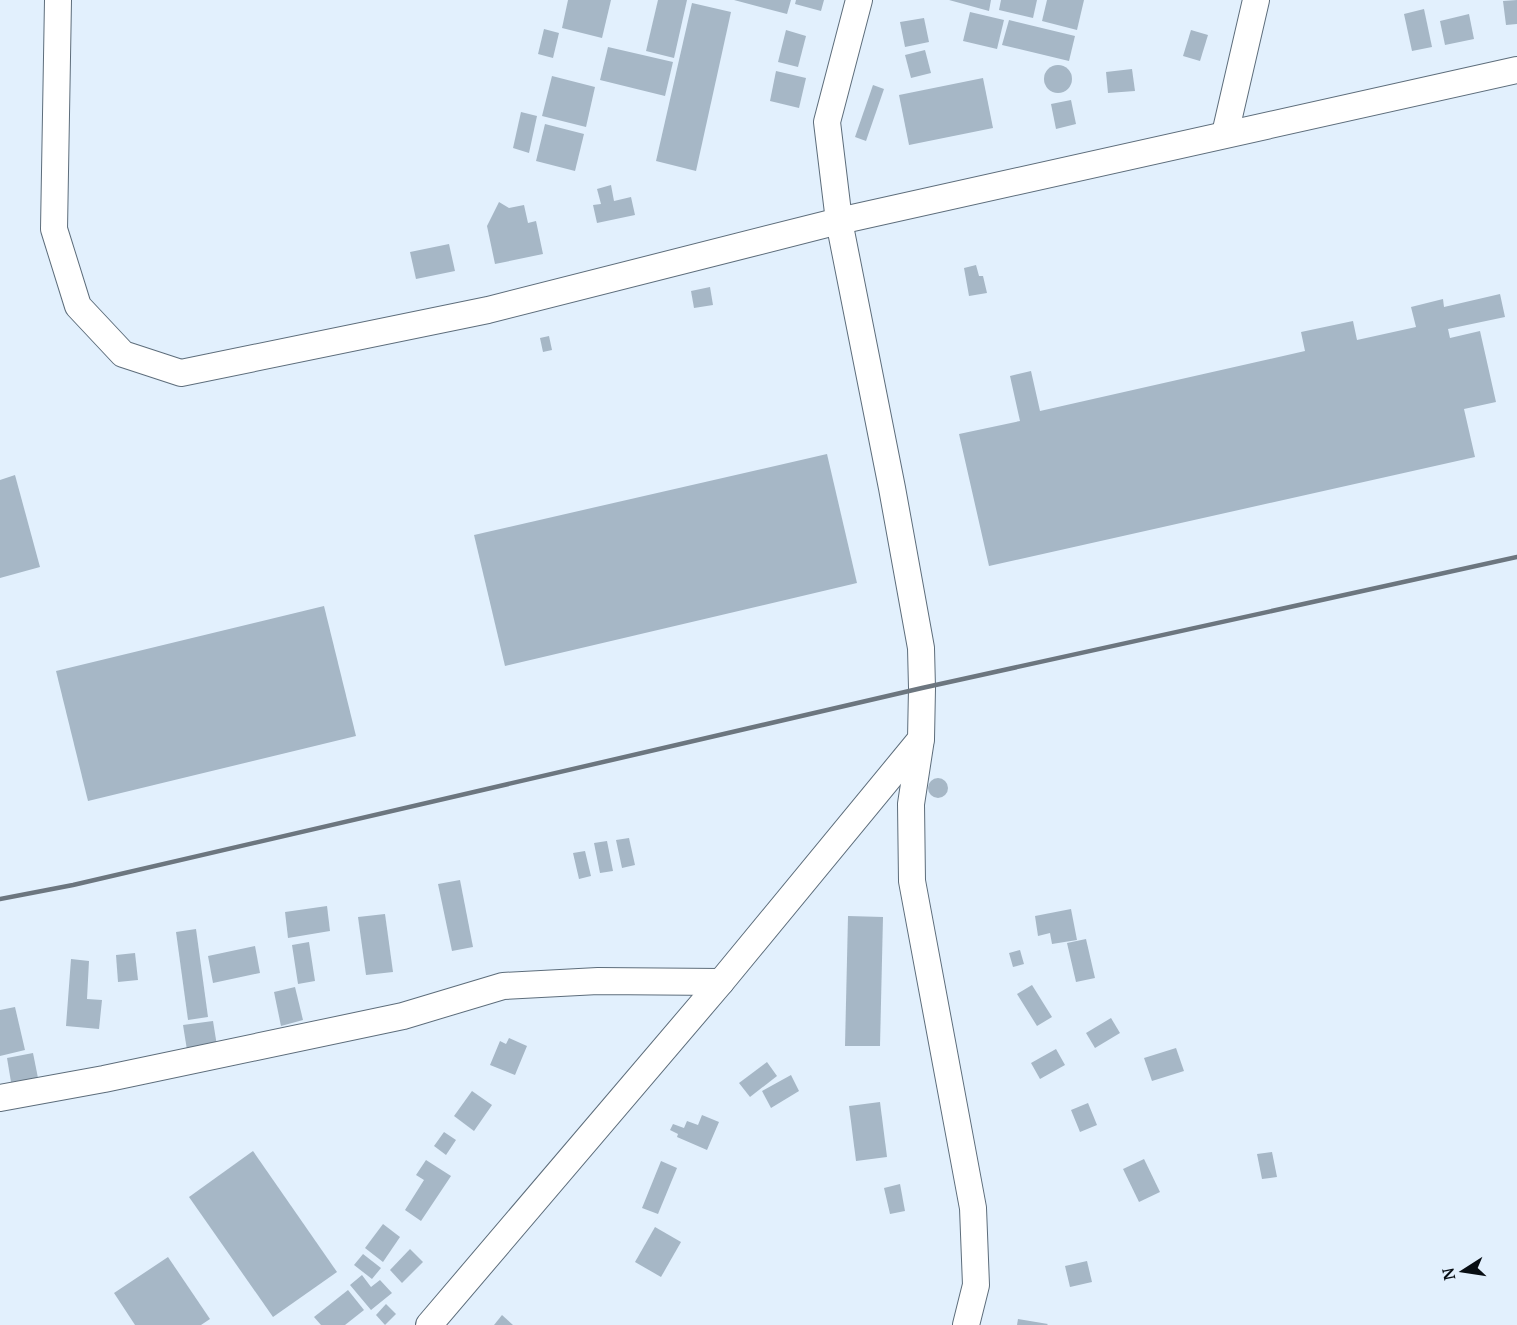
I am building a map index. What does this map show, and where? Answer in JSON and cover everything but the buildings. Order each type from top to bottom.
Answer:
[{"type":"street","points":[[58,0],[54,229],[78,306],[123,354],[181,373],[488,310],[839,221],[1517,70]]},
{"type":"street","points":[[859,0],[827,122],[839,221],[921,648],[921,739],[911,804],[912,881],[973,1208],[976,1285],[966,1325]]},
{"type":"street","points":[[1225,135],[1256,0]]},
{"type":"street","points":[[429,1325],[721,982],[921,739]]},
{"type":"street","points":[[0,1098],[104,1079],[403,1016],[503,986],[598,981],[721,982]]},
{"type":"railway","points":[[0,899],[73,885],[922,688],[1517,557]]}]
